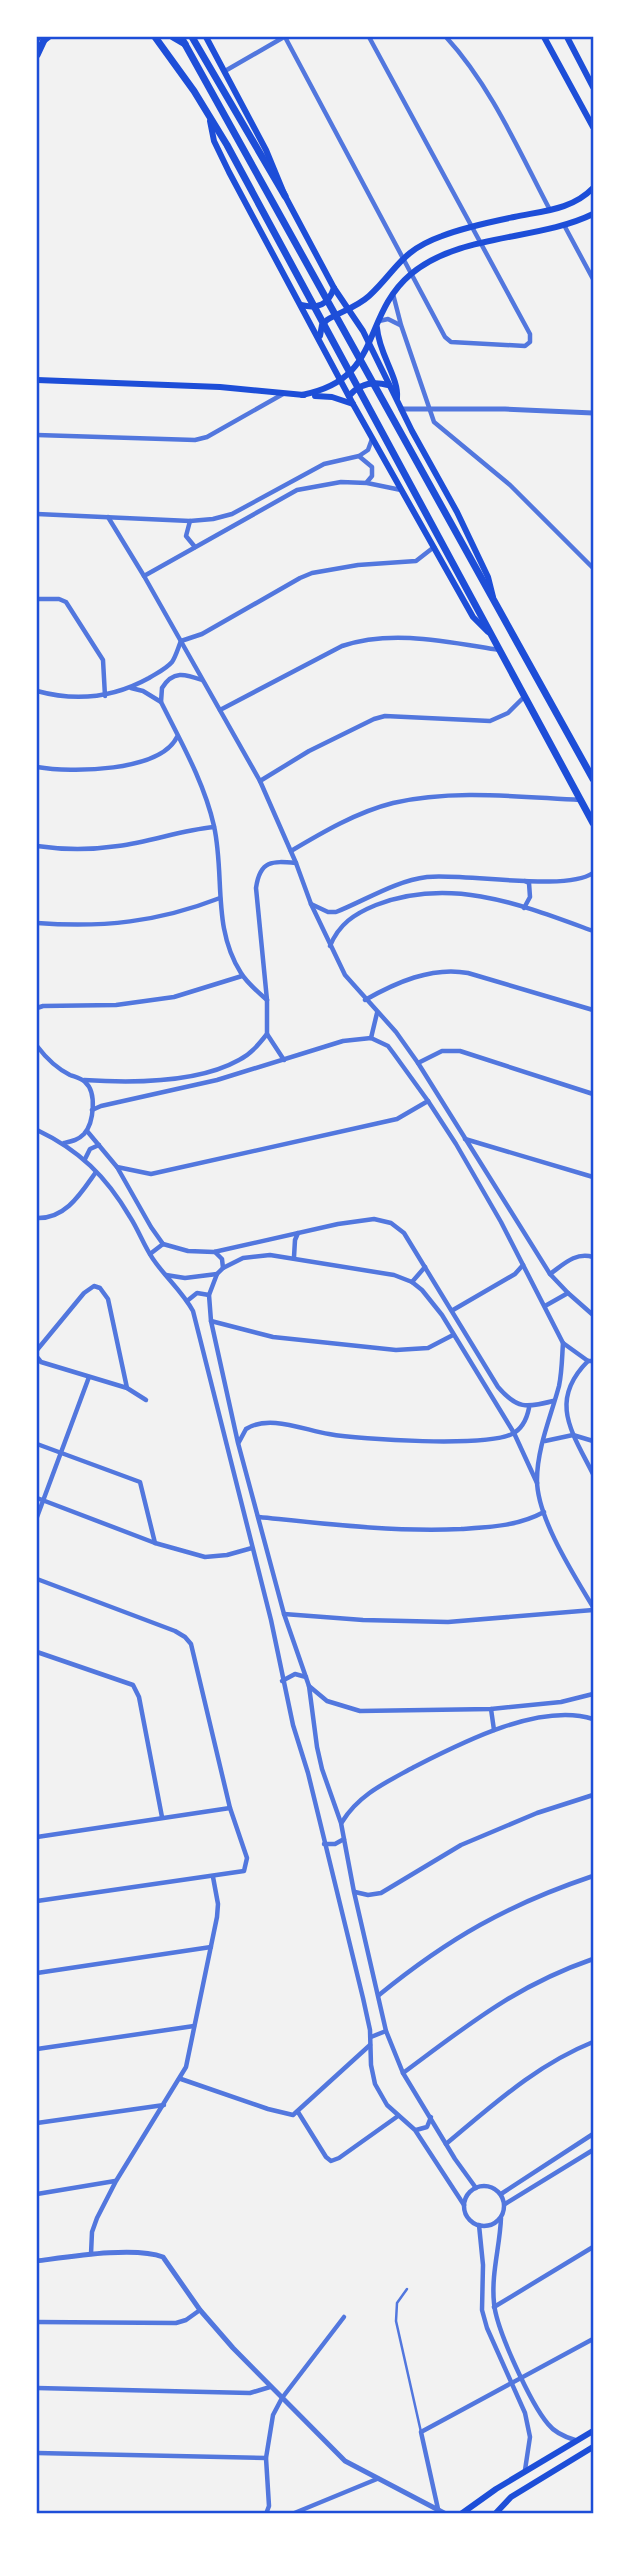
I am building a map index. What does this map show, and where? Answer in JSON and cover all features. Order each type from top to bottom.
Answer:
[{"type":"main road","points":[[148,37],[158,41],[209,115],[274,230],[593,823]]},
{"type":"main road","points":[[173,37],[183,41],[288,226],[593,779]]},
{"type":"main road","points":[[192,37],[285,196],[334,288],[359,323],[388,385],[472,541],[488,577],[493,597]]},
{"type":"main road","points":[[206,37],[274,166],[285,196]]},
{"type":"main road","points":[[544,37],[593,127]]},
{"type":"main road","points":[[567,37],[593,87]]},
{"type":"main road","points":[[37,55],[42,38]]},
{"type":"main road","points":[[209,115],[214,141],[353,404],[473,617],[491,634]]},
{"type":"main road","points":[[320,338],[320,332],[327,320],[367,298],[403,257],[430,241],[472,227],[550,211],[575,202],[593,188]]},
{"type":"main road","points":[[302,395],[320,392],[352,373],[393,294],[410,274],[447,252],[564,225],[593,214]]},
{"type":"main road","points":[[301,305],[321,306],[330,298],[334,288]]},
{"type":"main road","points":[[378,323],[379,347],[396,384],[397,400]]},
{"type":"main road","points":[[335,368],[361,360]]},
{"type":"main road","points":[[37,380],[220,387],[332,397],[353,404]]},
{"type":"main road","points":[[349,396],[364,384],[376,382],[388,385]]},
{"type":"main road","points":[[461,2514],[526,2470],[593,2431]]},
{"type":"main road","points":[[495,2514],[511,2497],[593,2447]]},
{"type":"street","points":[[225,71],[285,37],[440,329],[450,342],[521,347],[530,342],[530,334],[369,37]]},
{"type":"street","points":[[446,37],[469,65],[496,108],[550,211]]},
{"type":"street","points":[[564,225],[593,279]]},
{"type":"street","points":[[393,294],[434,422],[510,485],[593,569]]},
{"type":"street","points":[[378,323],[391,320],[401,325]]},
{"type":"street","points":[[37,435],[195,440],[207,437],[284,393]]},
{"type":"street","points":[[401,409],[428,407],[593,414]]},
{"type":"street","points":[[37,514],[190,521],[213,519],[232,513],[324,464],[359,456],[370,447],[372,436]]},
{"type":"street","points":[[359,456],[372,467],[372,476],[367,483]]},
{"type":"street","points":[[144,576],[297,490],[332,483],[367,483],[401,490]]},
{"type":"street","points":[[108,517],[260,781],[291,850],[329,947],[345,975],[396,1032],[418,1063],[550,1274],[593,1315]]},
{"type":"street","points":[[190,521],[186,536],[195,547]]},
{"type":"street","points":[[37,691],[76,698],[105,696],[130,688],[165,669],[173,661],[181,641],[202,634],[312,573],[358,565],[416,562],[435,546]]},
{"type":"street","points":[[37,599],[59,599],[66,603],[103,660],[105,696]]},
{"type":"street","points":[[220,710],[356,641],[374,638],[421,639],[499,650]]},
{"type":"street","points":[[202,680],[186,674],[174,676],[166,681],[162,688],[161,702],[201,783],[214,827],[225,942],[242,976],[267,1000]]},
{"type":"street","points":[[130,688],[143,691],[161,702]]},
{"type":"street","points":[[260,781],[374,719],[385,716],[491,721],[508,713],[525,695]]},
{"type":"street","points":[[37,767],[83,770],[127,765],[162,754],[174,745],[178,736]]},
{"type":"street","points":[[291,850],[325,831],[392,803],[471,796],[581,800]]},
{"type":"street","points":[[37,846],[80,849],[119,846],[190,829],[214,827]]},
{"type":"street","points":[[284,1060],[267,1034],[267,1000],[256,888],[261,870],[272,862],[296,863]]},
{"type":"street","points":[[311,904],[328,912],[336,912],[390,888],[427,877],[473,876],[573,881],[593,873]]},
{"type":"street","points":[[524,880],[529,883],[531,892],[524,908]]},
{"type":"street","points":[[329,947],[341,926],[355,915],[417,893],[464,893],[524,908],[593,931]]},
{"type":"street","points":[[37,923],[100,926],[146,920],[184,912],[220,898]]},
{"type":"street","points":[[365,1000],[400,982],[451,971],[468,972],[593,1010]]},
{"type":"street","points":[[37,1008],[116,1005],[174,997],[242,976]]},
{"type":"street","points":[[371,1038],[377,1012]]},
{"type":"street","points":[[37,1046],[44,1057],[60,1070],[84,1080],[147,1082],[214,1070],[239,1061],[254,1050],[267,1034]]},
{"type":"street","points":[[92,1110],[217,1080],[353,1039],[371,1038],[388,1046],[428,1101],[501,1222],[563,1343],[561,1373],[538,1467],[537,1483]]},
{"type":"street","points":[[418,1063],[442,1051],[460,1051],[593,1094]]},
{"type":"street","points":[[64,1143],[78,1139],[87,1130],[92,1110],[91,1089],[84,1080]]},
{"type":"street","points":[[117,1167],[151,1174],[397,1119],[428,1101]]},
{"type":"street","points":[[37,1130],[64,1143],[85,1159],[129,1215],[150,1254],[181,1291],[193,1311],[271,1620],[282,1681],[308,1773],[363,1998],[375,2084],[387,2105],[415,2130],[464,2205],[471,2221],[487,2226],[501,2218]]},
{"type":"street","points":[[87,1130],[117,1167],[163,1244],[188,1251],[214,1252],[338,1224],[384,1220],[404,1233],[498,1387],[512,1401],[529,1407],[554,1401]]},
{"type":"street","points":[[465,1139],[593,1177]]},
{"type":"street","points":[[85,1159],[90,1150],[99,1145]]},
{"type":"street","points":[[37,1218],[66,1209],[77,1199],[96,1172]]},
{"type":"street","points":[[294,1257],[298,1232]]},
{"type":"street","points":[[150,1254],[163,1244]]},
{"type":"street","points":[[214,1252],[222,1259],[223,1268]]},
{"type":"street","points":[[550,1274],[571,1258],[583,1255],[593,1257]]},
{"type":"street","points":[[284,1614],[363,1620],[448,1622],[593,1608],[561,1551],[544,1512],[537,1483],[514,1433],[432,1301],[412,1282],[394,1275],[294,1257],[253,1256],[223,1268],[217,1274],[209,1295],[211,1321],[239,1443],[284,1614],[309,1686],[312,1719],[322,1769],[341,1823],[386,2031],[403,2073],[476,2188]]},
{"type":"street","points":[[453,1310],[515,1274],[523,1265]]},
{"type":"street","points":[[412,1282],[425,1267]]},
{"type":"street","points":[[165,1275],[186,1278],[217,1274]]},
{"type":"street","points":[[37,1350],[84,1293],[94,1286],[100,1288],[108,1299],[127,1388]]},
{"type":"street","points":[[187,1301],[197,1293],[209,1295]]},
{"type":"street","points":[[545,1307],[568,1293]]},
{"type":"street","points":[[211,1321],[273,1337],[396,1350],[428,1348],[453,1335]]},
{"type":"street","points":[[563,1343],[591,1361],[576,1373],[568,1388],[567,1413],[573,1435],[593,1474]]},
{"type":"street","points":[[37,1357],[41,1363],[127,1388],[146,1400]]},
{"type":"street","points":[[37,1517],[89,1377]]},
{"type":"street","points":[[239,1443],[246,1429],[262,1422],[330,1435],[389,1440],[477,1439],[514,1433],[526,1420],[529,1407]]},
{"type":"street","points":[[544,1441],[573,1435],[593,1441]]},
{"type":"street","points":[[37,1444],[140,1482],[155,1543]]},
{"type":"street","points":[[37,1498],[155,1543],[205,1557],[227,1555],[252,1548]]},
{"type":"street","points":[[259,1517],[410,1531],[501,1526],[524,1521],[544,1512]]},
{"type":"street","points":[[37,1579],[175,1631],[191,1644],[230,1808],[247,1858],[244,1871],[37,1901]]},
{"type":"street","points":[[37,1651],[124,1681],[137,1690],[162,1817]]},
{"type":"street","points":[[282,1681],[295,1674],[306,1678]]},
{"type":"street","points":[[309,1686],[327,1701],[360,1712],[491,1709],[561,1702],[593,1694]]},
{"type":"street","points":[[491,1709],[494,1730]]},
{"type":"street","points":[[341,1823],[356,1803],[374,1789],[459,1743],[494,1730],[556,1716],[571,1714],[593,1719]]},
{"type":"street","points":[[354,1892],[368,1895],[381,1893],[461,1845],[537,1813],[593,1795]]},
{"type":"street","points":[[37,1837],[230,1808]]},
{"type":"street","points":[[324,1844],[335,1844],[344,1839]]},
{"type":"street","points":[[379,1995],[422,1959],[489,1918],[526,1900],[593,1876]]},
{"type":"street","points":[[92,2254],[92,2232],[97,2218],[116,2181],[181,2078],[191,2052],[218,1904],[213,1877]]},
{"type":"street","points":[[37,1973],[211,1947]]},
{"type":"street","points":[[403,2073],[492,2007],[544,1977],[593,1959]]},
{"type":"street","points":[[37,2049],[194,2026]]},
{"type":"street","points":[[370,2038],[386,2031]]},
{"type":"street","points":[[446,2144],[530,2075],[593,2042]]},
{"type":"street","points":[[181,2078],[289,2115],[298,2112],[370,2045]]},
{"type":"street","points":[[37,2123],[165,2105]]},
{"type":"street","points":[[298,2112],[331,2161],[398,2116]]},
{"type":"street","points":[[415,2130],[426,2127],[431,2117]]},
{"type":"street","points":[[501,2194],[593,2134]]},
{"type":"street","points":[[505,2204],[593,2150]]},
{"type":"street","points":[[37,2194],[116,2181]]},
{"type":"street","points":[[464,2205],[468,2194],[476,2188],[494,2188],[501,2194],[505,2204],[493,2288],[499,2325],[522,2378],[549,2426],[575,2440]]},
{"type":"street","points":[[479,2225],[483,2252],[482,2309],[487,2328],[528,2425],[526,2470]]},
{"type":"street","points":[[494,2306],[593,2247]]},
{"type":"street","points":[[37,2261],[92,2254],[150,2253],[163,2257],[200,2309],[270,2387],[345,2461],[446,2514]]},
{"type":"street","points":[[37,2322],[176,2323],[186,2320],[200,2309]]},
{"type":"street","points":[[273,2514],[269,2506],[266,2458],[273,2415],[282,2398],[344,2317]]},
{"type":"street","points":[[439,2509],[421,2432],[593,2339]]},
{"type":"street","points":[[37,2388],[250,2393],[270,2387]]},
{"type":"street","points":[[37,2453],[266,2458]]},
{"type":"street","points":[[292,2514],[377,2479]]},
{"type":"street","points":[[266,2514],[269,2506]]},
{"type":"lane","points":[[407,2289],[397,2303],[396,2321],[421,2432]]}]
